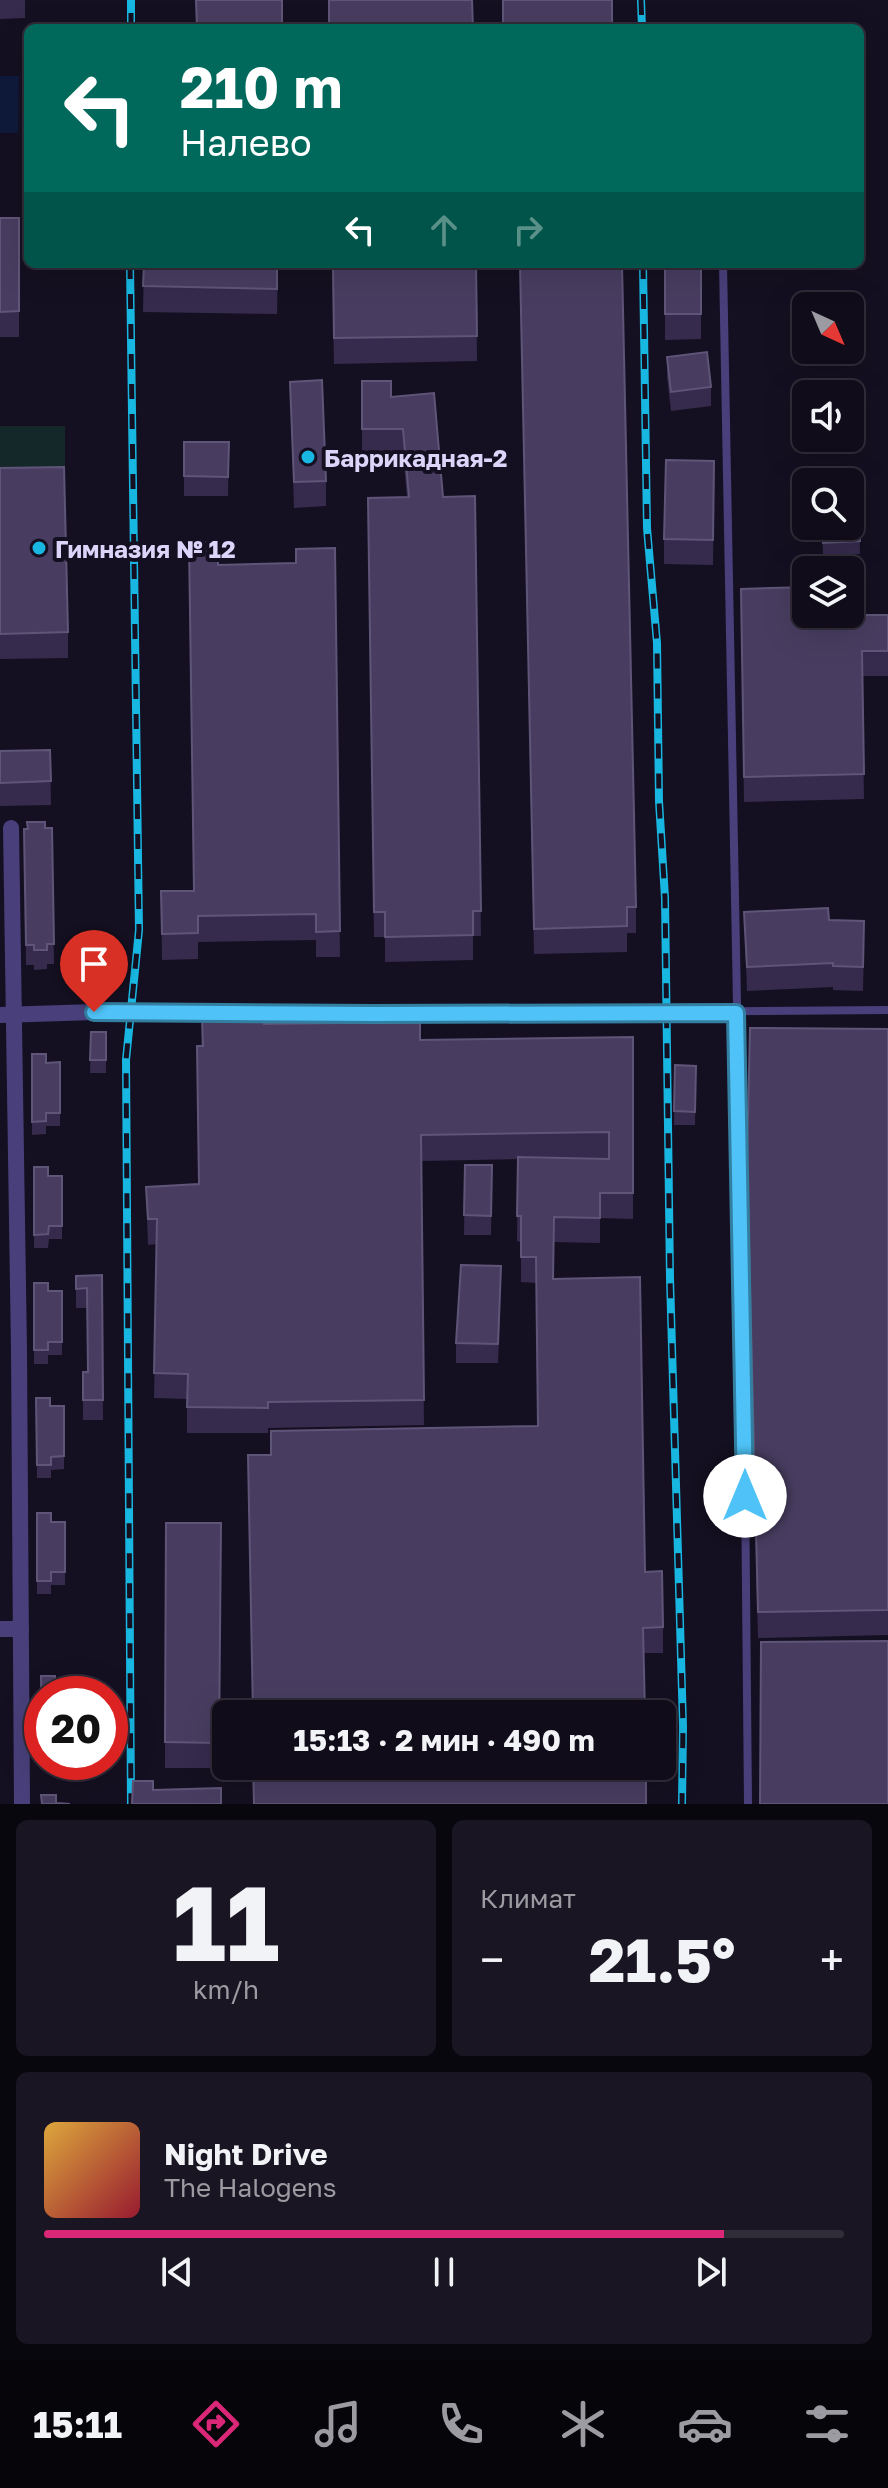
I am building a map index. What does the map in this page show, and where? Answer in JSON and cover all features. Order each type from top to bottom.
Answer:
[{"type":"street","points":[[6,828],[22,1804]]},
{"type":"street","points":[[7,1015],[94,1012]]},
{"type":"street","points":[[0,1629],[21,1629]]},
{"type":"lane","points":[[723,268],[744,1373],[748,1804]]},
{"type":"lane","points":[[94,1012],[373,1014],[888,1010]]},
{"type":"green space","points":[[0,426],[65,426],[65,482],[0,482]]},
{"type":"water","points":[[0,76],[19,76],[18,133],[0,133]]},
{"type":"building","points":[[196,0],[282,0],[282,24],[197,24]]},
{"type":"building","points":[[329,0],[472,0],[473,24],[329,24]]},
{"type":"building","points":[[503,0],[612,0],[612,24],[503,24]]},
{"type":"building","points":[[0,218],[19,218],[19,311],[0,312]]},
{"type":"building","points":[[144,268],[277,268],[277,289],[143,286]]},
{"type":"building","points":[[333,268],[476,268],[477,336],[334,338]]},
{"type":"building","points":[[520,268],[622,268],[636,907],[627,907],[627,926],[534,929]]},
{"type":"building","points":[[665,268],[701,268],[701,314],[665,314]]},
{"type":"building","points":[[707,352],[711,387],[671,392],[667,357]]},
{"type":"building","name":"Баррикадная-2","points":[[322,380],[326,481],[294,482],[290,382]]},
{"type":"building","points":[[362,381],[391,381],[391,397],[434,393],[443,497],[475,496],[481,911],[473,911],[473,935],[385,937],[385,912],[374,912],[368,498],[409,497],[403,429],[362,429]]},
{"type":"building","points":[[184,442],[229,442],[228,477],[184,476]]},
{"type":"building","points":[[666,460],[714,461],[713,540],[664,539]]},
{"type":"building","points":[[64,467],[68,632],[0,634],[0,468]]},
{"type":"building","points":[[823,540],[860,540],[860,541],[823,543]]},
{"type":"building","points":[[218,542],[218,565],[296,563],[296,549],[335,548],[340,931],[316,932],[316,914],[198,916],[198,933],[162,934],[161,891],[194,891],[189,543]]},
{"type":"building","points":[[792,587],[792,628],[864,628],[864,615],[888,615],[888,651],[862,651],[864,774],[744,777],[741,589]]},
{"type":"building","points":[[50,750],[51,781],[0,783],[0,751]]},
{"type":"building","points":[[27,822],[45,822],[45,828],[52,828],[54,944],[47,944],[47,950],[34,950],[34,945],[26,945],[24,829],[28,829]]},
{"type":"building","points":[[828,908],[829,920],[864,921],[863,967],[833,966],[833,963],[747,967],[744,912]]},
{"type":"building","points":[[264,1015],[264,1024],[420,1022],[420,1040],[633,1037],[633,1193],[600,1193],[600,1218],[554,1217],[553,1279],[640,1277],[645,1572],[662,1571],[663,1627],[643,1628],[645,1700],[253,1700],[248,1455],[271,1455],[271,1431],[538,1426],[536,1257],[521,1257],[521,1216],[517,1216],[518,1157],[609,1159],[609,1132],[421,1135],[424,1400],[268,1402],[268,1408],[187,1407],[188,1374],[154,1373],[157,1219],[148,1219],[146,1187],[199,1184],[197,1046],[203,1046],[202,1018]]},
{"type":"building","points":[[750,1028],[888,1029],[888,1610],[758,1612],[747,1161]]},
{"type":"building","points":[[91,1032],[106,1032],[106,1060],[90,1060]]},
{"type":"building","points":[[32,1054],[46,1054],[46,1063],[60,1062],[60,1113],[46,1113],[46,1121],[32,1122]]},
{"type":"building","points":[[675,1065],[696,1066],[695,1112],[674,1111]]},
{"type":"building","points":[[465,1165],[492,1165],[491,1216],[464,1215]]},
{"type":"building","points":[[34,1167],[48,1167],[48,1176],[62,1176],[62,1226],[49,1226],[48,1234],[34,1235]]},
{"type":"building","points":[[461,1265],[501,1266],[498,1344],[456,1343]]},
{"type":"building","points":[[102,1275],[103,1400],[83,1400],[83,1372],[88,1372],[87,1288],[76,1289],[76,1276]]},
{"type":"building","points":[[34,1283],[48,1283],[48,1291],[62,1291],[62,1342],[48,1342],[48,1350],[34,1350]]},
{"type":"building","points":[[36,1398],[50,1398],[50,1406],[64,1406],[64,1456],[51,1457],[51,1465],[37,1465]]},
{"type":"building","points":[[37,1513],[51,1513],[51,1522],[65,1522],[65,1572],[51,1572],[51,1581],[37,1581]]},
{"type":"building","points":[[166,1523],[221,1523],[219,1700],[212,1700],[212,1743],[165,1742]]},
{"type":"building","points":[[888,1641],[888,1804],[760,1804],[761,1642]]},
{"type":"building","points":[[253,1780],[646,1780],[646,1804],[254,1804]]},
{"type":"building","points":[[133,1781],[153,1781],[153,1790],[221,1788],[221,1804],[132,1804]]},
{"type":"building","points":[[41,1795],[56,1795],[56,1803],[70,1804],[42,1804]]},
{"type":"railway","points":[[131,0],[131,24]]},
{"type":"railway","points":[[641,0],[642,24]]},
{"type":"railway","points":[[130,268],[139,930],[126,1060],[131,1804]]},
{"type":"railway","points":[[643,268],[647,528],[657,643],[659,801],[665,898],[670,1278],[683,1726],[682,1804]]},
{"type":"place","name":"Баррикадная-2","points":[[308,457]]},
{"type":"place","name":"Гимназия № 12","points":[[39,548]]},
{"type":"route","points":[[94,1012],[736,1013],[745,1496]]}]
